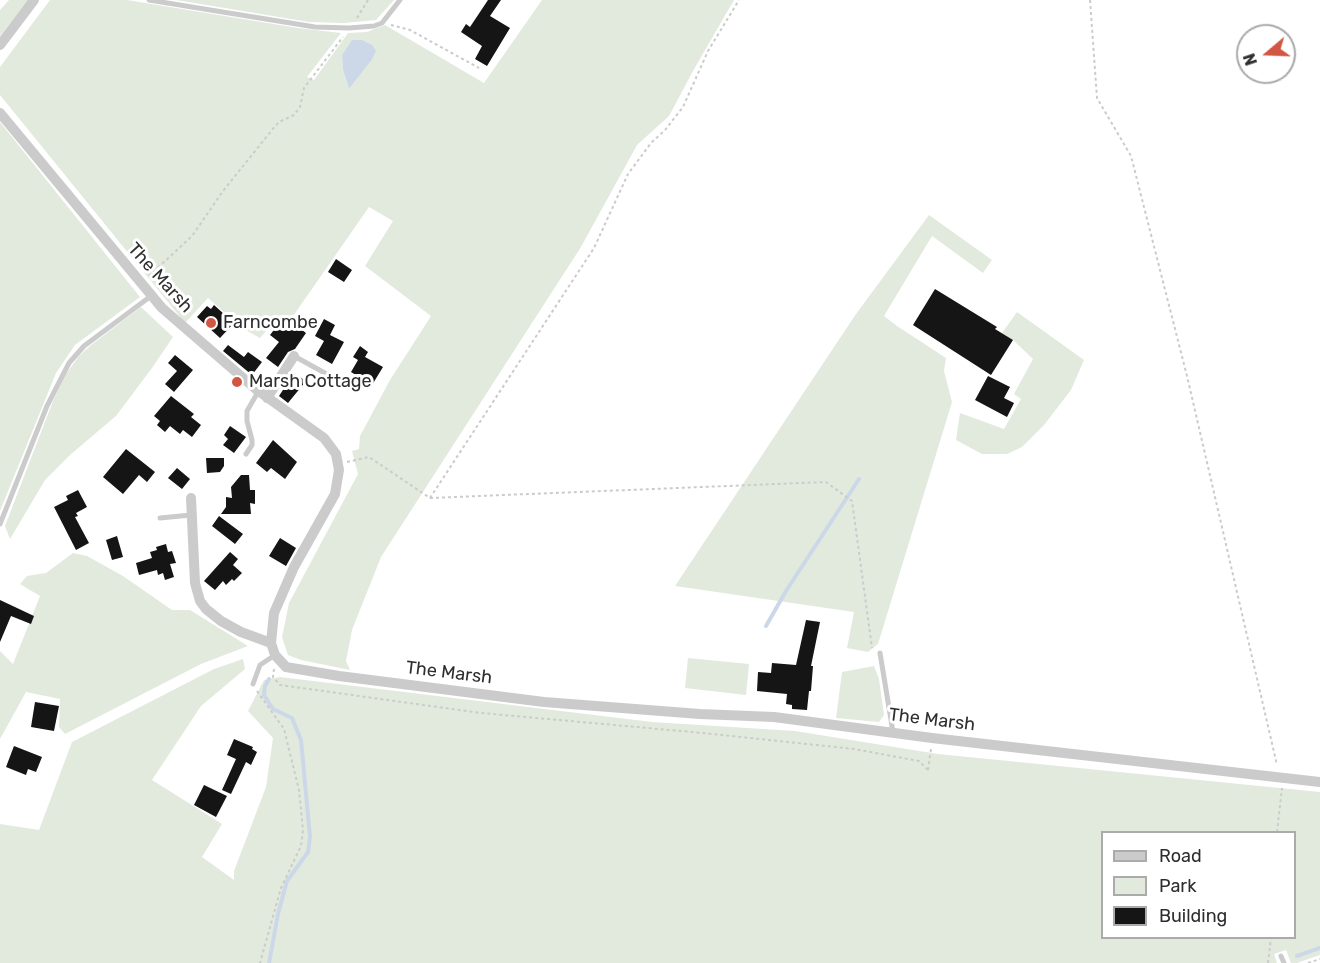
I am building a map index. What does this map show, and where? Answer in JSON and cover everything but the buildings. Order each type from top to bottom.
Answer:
[{"type":"street","points":[[0,45],[34,0]]},
{"type":"street","name":"The Marsh","points":[[0,113],[151,296],[189,333],[263,395],[324,438],[331,446],[339,464]]},
{"type":"street","points":[[263,395],[294,356]]},
{"type":"street","points":[[276,658],[271,643],[274,613],[294,567],[335,494],[339,464]]},
{"type":"street","points":[[191,498],[195,583],[200,601],[221,621],[241,632],[271,643]]},
{"type":"street","name":"The Marsh","points":[[276,658],[294,669],[534,700],[700,714],[748,715],[1320,782]]},
{"type":"lane","points":[[149,0],[315,27],[349,28],[382,23],[400,0]]},
{"type":"lane","points":[[0,524],[47,406],[69,363],[91,340],[151,296]]},
{"type":"lane","points":[[294,356],[332,377]]},
{"type":"lane","points":[[246,454],[252,445],[247,411],[263,395]]},
{"type":"lane","points":[[160,519],[191,515]]},
{"type":"lane","points":[[880,653],[893,732]]},
{"type":"lane","points":[[253,684],[260,665],[276,658]]},
{"type":"lane","points":[[1281,956],[1284,963]]},
{"type":"path","points":[[141,284],[192,236],[223,190],[279,122],[294,115],[300,107],[304,88],[368,0]]},
{"type":"path","points":[[430,498],[594,248],[628,174],[651,143],[665,130],[683,107],[708,51],[739,0]]},
{"type":"path","points":[[1090,0],[1097,98],[1131,156],[1187,376],[1281,778],[1277,831]]},
{"type":"path","points":[[382,23],[410,30],[479,68]]},
{"type":"path","points":[[339,464],[369,457],[430,498],[826,482],[852,501],[872,650],[880,653]]},
{"type":"path","points":[[276,658],[272,672],[276,682],[280,685],[481,713],[703,732],[854,750],[919,761],[928,770],[932,738]]},
{"type":"path","points":[[253,684],[284,729],[299,790],[303,830],[301,846],[281,888],[260,963]]},
{"type":"path","points":[[1268,963],[1271,939]]},
{"type":"path","points":[[1308,963],[1320,959]]},
{"type":"green space","points":[[9,0],[28,0],[0,36],[0,10]]},
{"type":"green space","points":[[50,0],[127,0],[341,33],[307,77],[314,80],[348,33],[367,32],[385,25],[484,83],[542,0],[734,0],[669,116],[637,145],[581,247],[381,557],[352,630],[346,661],[350,670],[301,660],[288,655],[282,637],[289,603],[358,474],[352,451],[359,449],[360,436],[390,380],[431,316],[365,266],[393,221],[369,207],[291,319],[280,315],[260,338],[242,328],[208,298],[185,323],[0,95],[0,67]],"holes":[[[349,46],[371,61],[349,89],[343,70],[342,55]]]},
{"type":"green space","points":[[176,0],[394,0],[376,20],[344,23],[309,22]]},
{"type":"green space","points":[[0,122],[140,297],[75,345],[56,373],[0,511]]},
{"type":"green space","points":[[929,215],[992,260],[983,273],[932,236],[884,316],[946,358],[944,371],[952,402],[878,644],[868,652],[847,648],[854,612],[675,586],[856,314]]},
{"type":"green space","points":[[141,307],[173,337],[116,416],[70,455],[45,480],[10,539],[5,526],[53,401],[66,374],[79,356],[91,345]]},
{"type":"green space","points":[[1017,312],[1084,360],[1071,390],[1044,425],[1022,447],[1007,454],[982,454],[956,440],[960,413],[1004,429],[1021,399],[1014,394],[1033,359],[1002,333]]},
{"type":"green space","points":[[73,553],[87,556],[123,576],[172,610],[190,610],[248,646],[201,664],[65,734],[59,727],[60,699],[26,692],[0,739],[0,651],[13,664],[40,596],[20,584],[27,576],[46,573]]},
{"type":"green space","points":[[688,658],[749,664],[746,695],[685,688]]},
{"type":"green space","points":[[243,659],[245,669],[201,706],[152,780],[222,824],[202,857],[234,880],[234,871],[266,787],[273,738],[248,711],[264,680],[280,677],[652,722],[795,731],[938,754],[1320,792],[1320,955],[1297,963],[1291,963],[1286,950],[1274,954],[1277,963],[0,963],[0,824],[39,830],[72,742],[214,669]]},
{"type":"green space","points":[[874,666],[879,679],[884,715],[879,722],[836,718],[842,672]]},
{"type":"water","points":[[352,40],[362,40],[372,45],[376,51],[349,89],[343,70],[342,55]]},
{"type":"waterway","points":[[766,626],[786,591],[859,479]]},
{"type":"waterway","points":[[269,679],[264,695],[273,709],[292,718],[301,740],[310,837],[308,852],[287,881],[269,963]]},
{"type":"waterway","points":[[1297,956],[1320,948]]},
{"type":"place","name":"Farncombe","points":[[211,323]]},
{"type":"place","name":"Marsh Cottage","points":[[237,382]]}]
